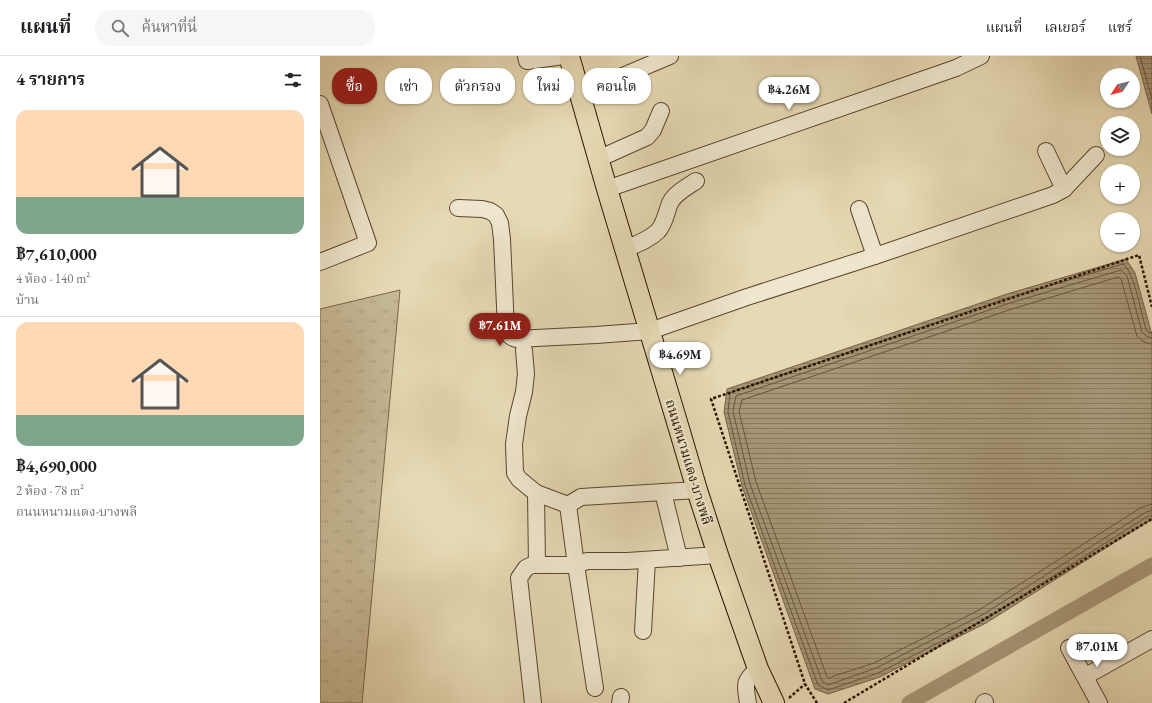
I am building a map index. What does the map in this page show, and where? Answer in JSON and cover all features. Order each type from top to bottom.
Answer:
[{"type":"main road","name":"ถนนหนามแดง-บางพลี","points":[[569,56],[598,159],[697,490],[758,669],[776,702]]},
{"type":"street","points":[[526,56],[528,61],[563,56]]},
{"type":"street","points":[[580,94],[670,56]]},
{"type":"street","points":[[607,189],[956,68],[981,56]]},
{"type":"street","points":[[320,104],[368,243],[320,262]]},
{"type":"street","points":[[598,159],[647,137],[653,130],[661,111]]},
{"type":"street","points":[[1046,150],[1064,189]]},
{"type":"street","points":[[458,208],[482,208],[496,215],[500,223],[506,329],[507,334],[511,338],[596,336],[650,331],[1053,195],[1064,189],[1096,155]]},
{"type":"street","points":[[625,249],[648,239],[657,232],[663,225],[670,202],[676,194],[696,181]]},
{"type":"street","points":[[859,209],[875,256]]},
{"type":"street","points":[[524,350],[526,374],[514,444],[515,473],[523,483],[536,493],[568,504],[581,497],[697,490]]},
{"type":"street","points":[[663,492],[679,558]]},
{"type":"street","points":[[536,493],[537,565]]},
{"type":"street","points":[[568,504],[576,565],[596,688]]},
{"type":"street","points":[[533,703],[519,578],[526,568],[532,565],[576,565],[587,561],[647,560],[718,555]]},
{"type":"street","points":[[643,631],[647,560]]},
{"type":"street","points":[[1086,676],[1152,639]]},
{"type":"street","points":[[1069,648],[1086,676],[1099,703]]},
{"type":"street","points":[[748,703],[745,689],[746,683],[750,676],[758,669]]},
{"type":"path","points":[[817,703],[805,684],[711,398],[1139,255],[1152,307]]},
{"type":"path","points":[[844,703],[1152,519]]},
{"type":"path","points":[[776,702],[805,684]]},
{"type":"green space","points":[[400,290],[362,703],[320,703],[320,309]]},
{"type":"water","points":[[1136,56],[1152,56],[1152,114],[1140,68]]},
{"type":"water","points":[[1126,259],[1135,273],[1152,335],[1152,519],[986,623],[880,677],[828,694],[815,689],[742,486],[724,412],[727,389],[1007,294]]},
{"type":"waterway","points":[[909,703],[1152,565]]}]
